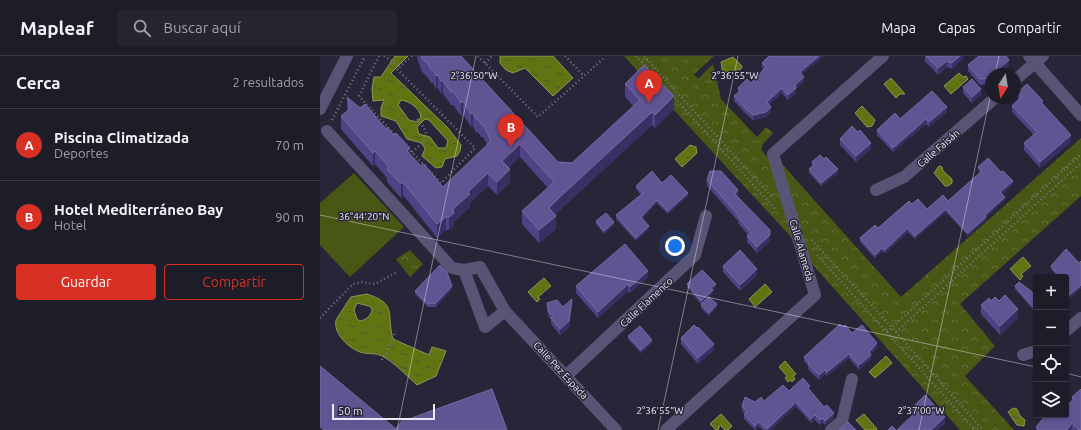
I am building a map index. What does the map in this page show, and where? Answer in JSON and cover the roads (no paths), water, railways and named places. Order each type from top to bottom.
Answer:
[{"type":"street","points":[[320,109],[346,56]]},
{"type":"street","name":"Calle Alameda","points":[[666,430],[815,295],[773,154],[883,56]]},
{"type":"street","points":[[1021,73],[1035,58],[1081,115]]},
{"type":"street","name":"Calle Faisán","points":[[876,190],[904,177],[988,104]]},
{"type":"street","points":[[327,131],[452,268],[464,270],[485,326],[505,310]]},
{"type":"street","name":"Calle Flamenco","points":[[566,376],[695,256],[706,216]]},
{"type":"street","name":"Calle Pez Espada","points":[[464,270],[480,267],[505,310],[616,430]]},
{"type":"street","points":[[1069,328],[1081,318]]},
{"type":"street","points":[[1023,355],[1033,352]]},
{"type":"street","points":[[831,430],[842,421],[852,378]]},
{"type":"water","points":[[395,56],[408,56],[391,73],[448,128],[461,145],[457,156],[445,159],[442,167],[436,168],[422,156],[425,149],[422,143],[407,139],[396,121],[381,116],[381,108],[384,100],[373,101],[372,89],[374,77],[381,77]],"holes":[[[401,100],[411,103],[419,111],[421,117],[417,122],[409,120],[398,105]],[[425,119],[429,120],[448,141],[446,148],[438,148],[430,137],[419,134],[417,127]]]},
{"type":"water","points":[[500,56],[553,56],[573,78],[553,96],[525,68],[513,73],[506,70],[500,63]]},
{"type":"water","points":[[733,57],[742,66],[741,69],[723,74],[721,62]]},
{"type":"water","points":[[959,73],[963,77],[966,76],[968,79],[951,94],[944,86]]},
{"type":"water","points":[[891,78],[905,94],[900,94],[896,98],[884,84]]},
{"type":"water","points":[[862,106],[875,120],[872,126],[867,127],[855,113]]},
{"type":"water","points":[[690,145],[696,147],[697,153],[682,167],[675,159]]},
{"type":"water","points":[[939,166],[942,167],[943,171],[952,179],[952,183],[948,186],[945,186],[934,173]]},
{"type":"water","points":[[1023,257],[1031,266],[1021,274],[1023,276],[1020,280],[1010,269]]},
{"type":"water","points":[[544,278],[551,286],[538,297],[540,299],[537,302],[528,292]]},
{"type":"water","points":[[765,284],[772,292],[755,307],[749,299]]},
{"type":"water","points":[[367,294],[377,298],[387,306],[393,339],[429,355],[432,347],[446,351],[436,376],[417,385],[384,357],[360,352],[347,344],[339,335],[336,320],[351,297]],"holes":[[[357,303],[369,306],[372,309],[371,314],[364,320],[360,321],[357,319],[354,310]]]},
{"type":"water","points":[[886,356],[892,363],[875,378],[869,372]]},
{"type":"water","points":[[785,361],[796,374],[793,376],[795,379],[792,382],[790,380],[788,382],[785,378],[787,376],[779,367]]},
{"type":"water","points":[[1013,408],[1017,409],[1020,416],[1025,420],[1024,426],[1017,425],[1008,412]]},
{"type":"water","points":[[721,414],[732,426],[728,430],[725,430],[720,425],[718,430],[715,429],[710,424]]},
{"type":"water","points":[[864,414],[877,429],[876,430],[865,430],[856,420]]},
{"type":"place","name":"Piscina Climatizada","points":[[649,103]]},
{"type":"place","name":"Hotel Mediterráneo Bay","points":[[511,147]]}]
